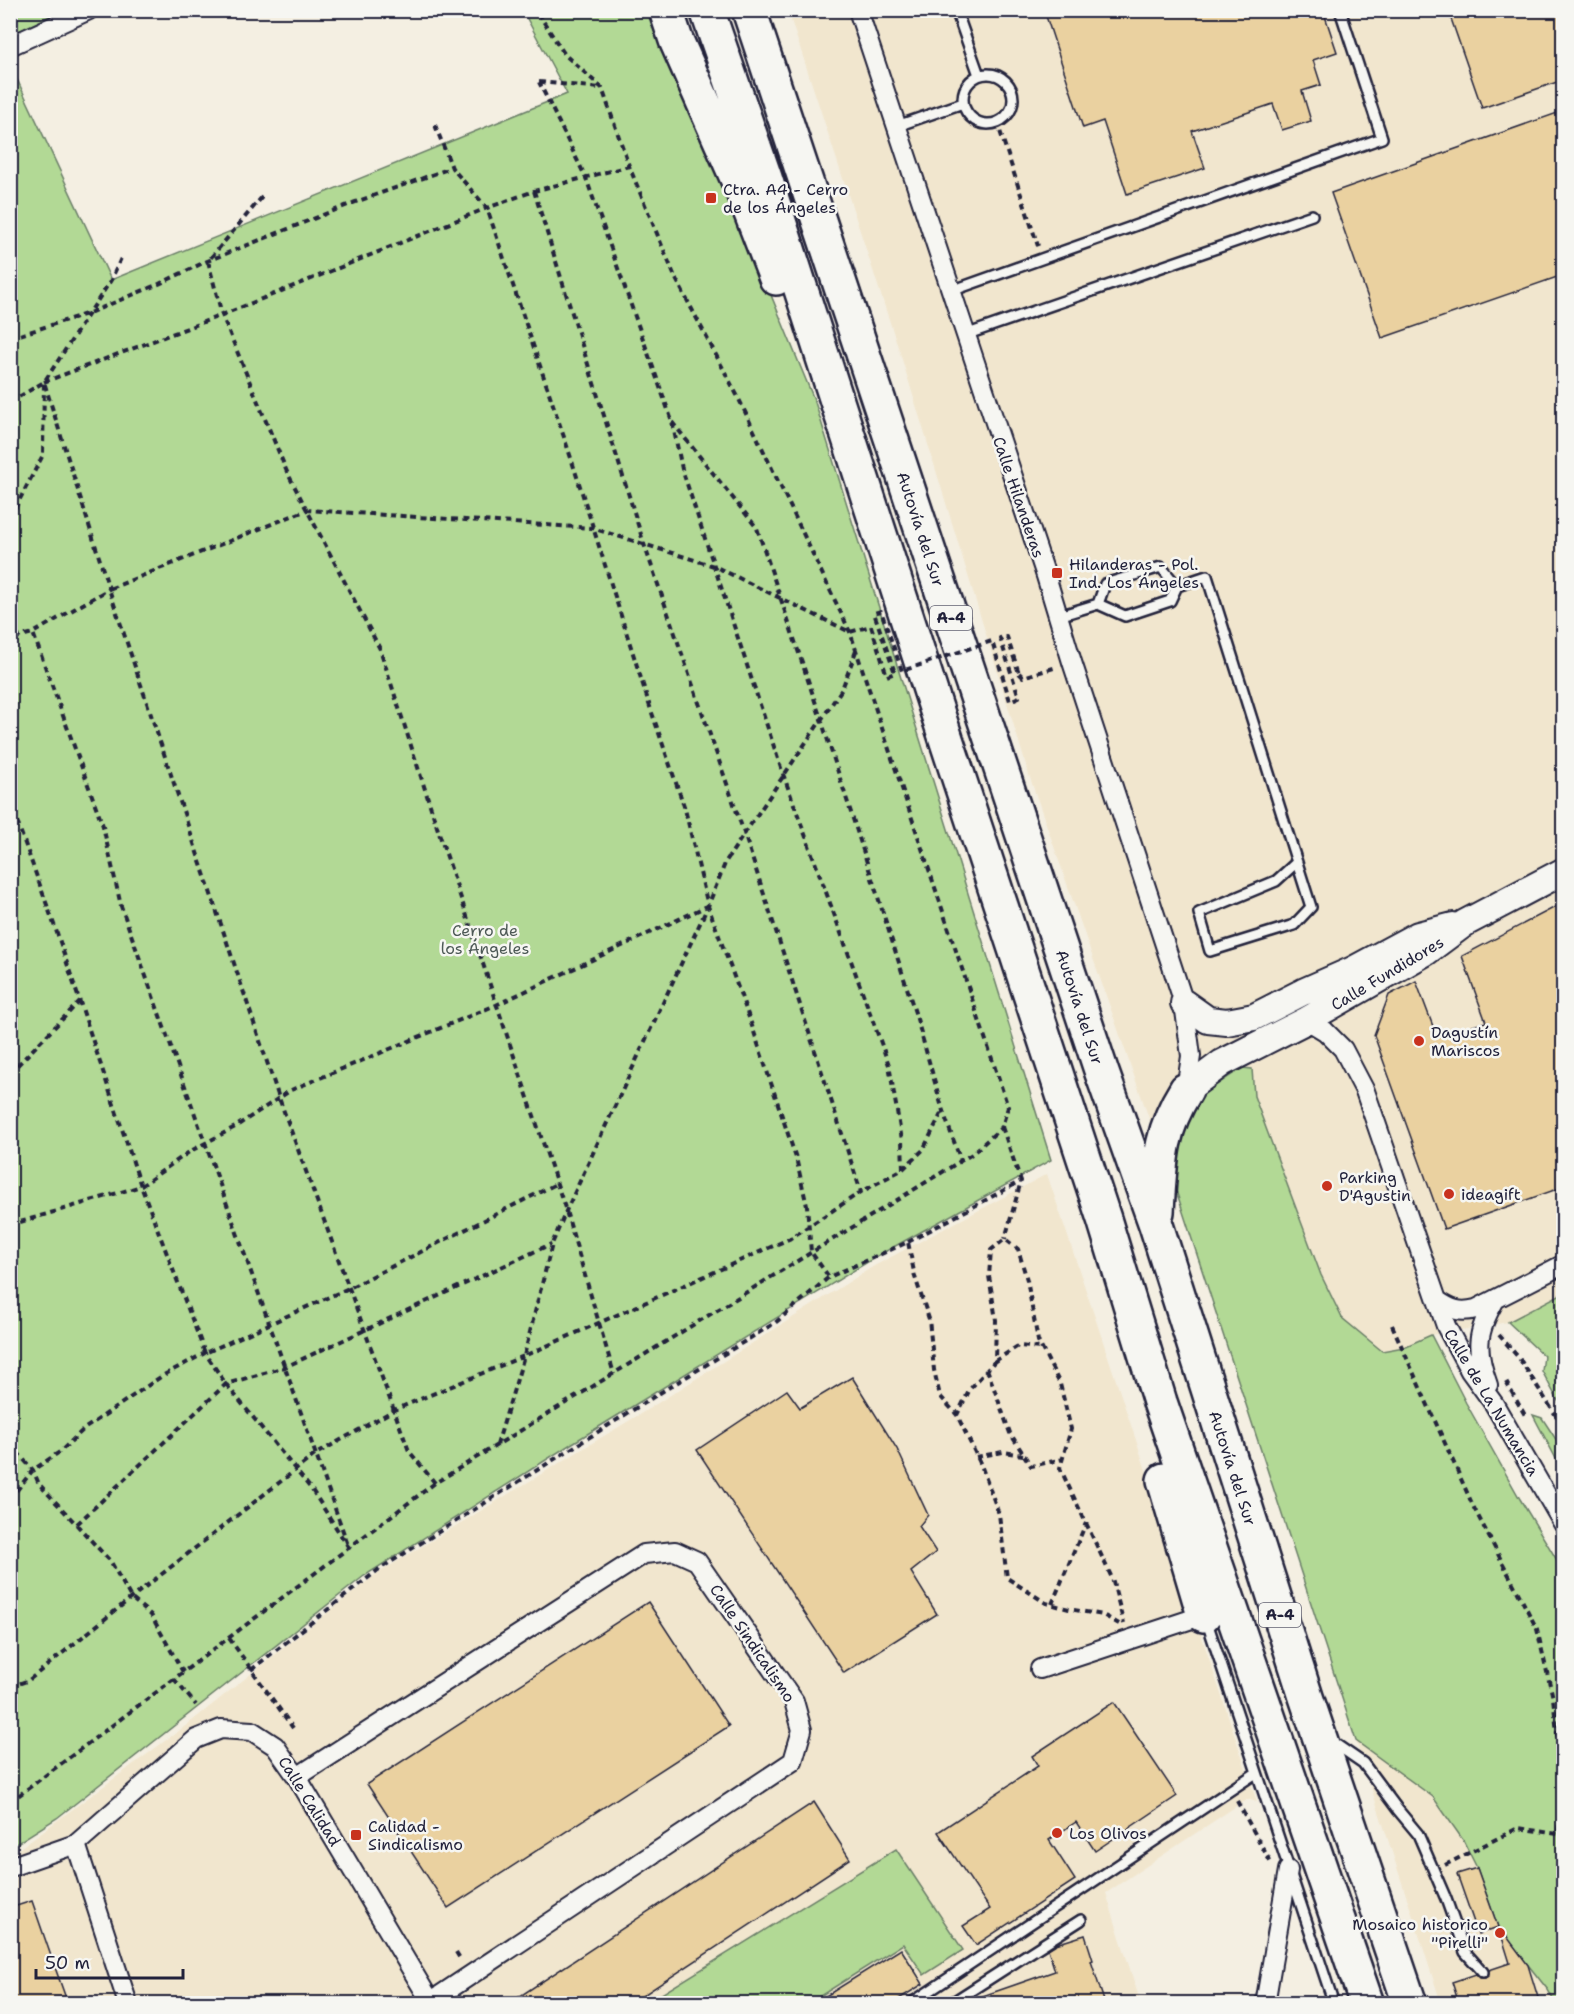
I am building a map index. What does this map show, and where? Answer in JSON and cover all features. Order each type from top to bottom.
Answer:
[{"type":"highway","points":[[666,10],[676,40],[741,187],[794,325],[843,420]]},
{"type":"highway","name":"A-4","points":[[707,10],[765,178],[1097,1196],[1160,1402],[1367,2004]]},
{"type":"highway","name":"Autovía del Sur","points":[[749,10],[1102,1073],[1156,1225],[1318,1733],[1410,2004]]},
{"type":"highway","points":[[1156,1225],[1161,1147],[1172,1112],[1186,1090]]},
{"type":"highway","points":[[1160,1402],[1154,1447],[1204,1615]]},
{"type":"street","points":[[10,46],[89,10]]},
{"type":"street","name":"Calle Hilanderas","points":[[858,10],[1059,616],[1184,1003],[1191,1056],[1186,1090]]},
{"type":"street","name":"Calle Fundidores","points":[[1186,1090],[1222,1063],[1308,1020],[1426,952],[1465,923],[1563,871]]},
{"type":"street","name":"Calle Fundidores","points":[[1184,1003],[1208,1020],[1227,1022],[1254,1017],[1353,970],[1418,935],[1465,923]]},
{"type":"street","name":"Calle Fundidores","points":[[1304,992],[1300,999],[1308,1020]]},
{"type":"street","name":"Calle de La Numancia","points":[[1308,1020],[1325,1031],[1343,1049],[1365,1091],[1446,1326],[1470,1371],[1494,1404],[1563,1525]]},
{"type":"street","points":[[1437,1300],[1450,1309],[1464,1312],[1476,1309],[1563,1264]]},
{"type":"street","points":[[1494,1404],[1481,1366],[1478,1345],[1483,1325],[1495,1300]]},
{"type":"street","name":"Calle Sindicalismo","points":[[297,1777],[644,1554],[675,1551],[697,1561],[794,1701],[802,1730],[792,1761],[431,2003]]},
{"type":"street","points":[[1040,1669],[1204,1615]]},
{"type":"street","name":"Calle Calidad","points":[[10,1867],[76,1844],[196,1739],[221,1729],[252,1731],[275,1746],[297,1777],[431,2003]]},
{"type":"street","points":[[76,1844],[128,2004]]},
{"type":"street","points":[[1265,2004],[1282,1871]]},
{"type":"lane","points":[[956,10],[979,75]]},
{"type":"lane","points":[[951,291],[1382,138],[1340,10]]},
{"type":"lane","points":[[979,75],[996,75],[1004,80],[1012,94],[1010,110],[997,122],[990,124],[975,121],[969,116],[963,103],[968,83],[979,75]]},
{"type":"lane","points":[[897,126],[963,103]]},
{"type":"lane","points":[[965,335],[1312,215]]},
{"type":"lane","points":[[1098,604],[1105,584],[1161,567],[1177,586]]},
{"type":"lane","points":[[1059,616],[1098,604],[1125,616],[1170,601],[1177,586],[1207,576],[1297,862],[1311,907],[1294,925],[1210,951],[1199,913],[1276,881],[1297,862]]},
{"type":"lane","points":[[1204,1615],[1256,1773],[1282,1871],[1334,2004]]},
{"type":"lane","points":[[1318,1733],[1363,1762],[1418,1834],[1465,1952],[1483,1972]]},
{"type":"lane","points":[[910,2004],[1256,1773]]},
{"type":"lane","points":[[950,2004],[1081,1920]]},
{"type":"path","points":[[10,1802],[435,1483],[972,1154],[1002,1127],[1008,1107],[850,632],[736,395],[675,277],[629,166],[602,88],[565,55],[536,10]]},
{"type":"path","points":[[602,88],[539,82],[586,178],[672,421],[682,469],[783,774],[889,1065],[903,1140],[903,1169]]},
{"type":"path","points":[[997,122],[1042,259]]},
{"type":"path","points":[[435,125],[452,168],[487,208],[685,809],[708,906],[751,1023],[796,1158],[807,1206],[812,1252],[829,1276]]},
{"type":"path","points":[[10,402],[44,382],[222,315],[487,208],[534,191],[629,166]]},
{"type":"path","points":[[10,339],[89,313],[208,261],[353,203],[452,168]]},
{"type":"path","points":[[534,191],[644,544],[744,833],[861,1191]]},
{"type":"path","points":[[208,261],[262,197]]},
{"type":"path","points":[[10,518],[43,455],[44,382],[111,280],[122,256]]},
{"type":"path","points":[[208,261],[222,315],[287,472],[380,649],[566,1211],[614,1374]]},
{"type":"path","points":[[44,382],[109,590],[279,1098],[409,1451],[435,1483]]},
{"type":"path","points":[[672,421],[757,528],[821,719],[917,1019],[943,1111],[961,1161]]},
{"type":"path","points":[[10,639],[33,633],[109,590],[307,510],[592,528],[714,566],[780,596],[850,632],[871,626],[887,676],[895,673],[874,613],[881,611],[902,671],[992,641],[1010,701],[1019,697],[1000,638],[1007,637],[1018,673],[1023,677],[1072,662]]},
{"type":"path","points":[[33,633],[103,826],[121,906],[350,1548]]},
{"type":"path","points":[[497,1445],[524,1356],[552,1244],[566,1211],[708,906],[726,861],[842,689],[857,650]]},
{"type":"path","points":[[10,802],[80,1001],[141,1186],[205,1353],[226,1384],[312,1490],[350,1548]]},
{"type":"path","points":[[10,1225],[141,1186],[189,1152],[291,1090],[496,1005],[708,906]]},
{"type":"path","points":[[10,1073],[80,1001]]},
{"type":"path","points":[[10,1687],[29,1680],[316,1454],[394,1410],[524,1356],[789,1239],[861,1191],[903,1169],[923,1150],[943,1111]]},
{"type":"path","points":[[995,1361],[996,1320],[989,1276],[991,1250],[1005,1239],[1021,1181],[1002,1127]]},
{"type":"path","points":[[251,1670],[378,1570],[663,1391],[776,1323],[829,1276],[908,1242],[1021,1181]]},
{"type":"path","points":[[10,1499],[33,1470],[61,1451],[84,1429],[162,1376],[205,1353],[349,1288],[556,1184]]},
{"type":"path","points":[[908,1242],[915,1277],[928,1319],[934,1370],[940,1395],[957,1415],[981,1465],[999,1515],[1007,1578],[1046,1603],[1103,1615],[1125,1627],[1112,1578],[1060,1468],[1071,1429],[1060,1384],[1038,1341],[1027,1280],[1018,1249],[1005,1239]]},
{"type":"path","points":[[77,1524],[226,1384],[285,1367],[552,1244]]},
{"type":"path","points":[[1392,1325],[1474,1508],[1537,1629],[1553,1698],[1563,1782],[1561,1834],[1518,1828],[1434,1871]]},
{"type":"path","points":[[1483,1325],[1502,1337],[1519,1358],[1563,1428]]},
{"type":"path","points":[[957,1415],[970,1389],[995,1361],[1018,1346],[1041,1348]]},
{"type":"path","points":[[987,1369],[1010,1433],[1031,1466],[1063,1459]]},
{"type":"path","points":[[10,1443],[33,1470],[39,1484],[111,1562],[131,1598],[151,1615],[183,1672]]},
{"type":"path","points":[[976,1457],[1003,1452],[1024,1455]]},
{"type":"path","points":[[1052,1605],[1086,1522]]},
{"type":"path","points":[[229,1638],[293,1728]]},
{"type":"path","points":[[174,1679],[196,1705]]},
{"type":"path","points":[[1231,1790],[1282,1871]]},
{"type":"shaded area","points":[[788,11],[1563,11],[1563,1293],[1508,1322],[1431,1335],[1404,1347],[1382,1352],[1342,1318],[1321,1275],[1254,1096],[1252,1069],[1196,1099],[1152,1127],[1029,775],[901,356]]},
{"type":"shaded area","points":[[1047,1174],[1257,1802],[1247,1799],[1106,1893],[1141,2004],[11,2003],[10,1852],[16,1851],[188,1724],[375,1575],[650,1408],[874,1266]]},
{"type":"shaded area","points":[[1356,1741],[1433,1797],[1463,1840],[1477,1868],[1498,1927],[1548,1990],[1555,2003],[1441,2003]]},
{"type":"green space","points":[[11,10],[60,10],[60,11],[11,35]]},
{"type":"green space","name":"Cerro de los Ángeles","points":[[523,11],[654,11],[815,402],[1051,1160],[879,1255],[571,1444],[364,1576],[57,1818],[11,1847],[10,74],[14,73],[111,280],[567,94]]},
{"type":"green space","points":[[1242,1068],[1252,1069],[1254,1096],[1321,1275],[1342,1318],[1382,1351],[1404,1347],[1431,1335],[1466,1403],[1563,1570],[1563,2003],[1555,2003],[1548,1990],[1498,1927],[1477,1868],[1463,1840],[1433,1797],[1356,1741],[1169,1169],[1196,1099]]},
{"type":"green space","points":[[1563,1293],[1563,1410],[1542,1371],[1544,1356],[1508,1322]]},
{"type":"green space","points":[[1533,1415],[1542,1418],[1563,1450],[1563,1472]]},
{"type":"green space","points":[[896,1849],[963,1950],[924,1975],[903,1944],[809,2003],[647,2003]]},
{"type":"building","points":[[1044,10],[1323,10],[1337,52],[1313,60],[1321,85],[1302,91],[1311,121],[1282,130],[1273,104],[1192,131],[1205,168],[1127,194],[1103,121],[1083,128]]},
{"type":"building","points":[[1448,10],[1563,10],[1563,80],[1482,108]]},
{"type":"building","points":[[1563,111],[1563,275],[1382,338],[1331,193]]},
{"type":"building","points":[[1563,903],[1563,1187],[1444,1229],[1374,1035],[1389,995],[1416,981],[1437,1037],[1486,1022],[1462,956]]},
{"type":"building","points":[[852,1377],[897,1449],[928,1515],[919,1526],[936,1552],[911,1572],[937,1614],[844,1673],[697,1450],[787,1390],[800,1408]]},
{"type":"building","points":[[648,1602],[729,1726],[448,1908],[367,1784]]},
{"type":"building","points":[[1114,1702],[1177,1796],[1095,1851],[1076,1822],[1049,1840],[1075,1880],[976,1945],[963,1926],[990,1909],[938,1832],[1038,1766],[1032,1756]]},
{"type":"building","points":[[814,1802],[850,1859],[630,2004],[508,2004]]},
{"type":"building","points":[[1477,1868],[1498,1927],[1478,1934],[1457,1874]]},
{"type":"building","points":[[32,1901],[68,2004],[10,2004],[10,1908]]},
{"type":"building","points":[[1502,1930],[1528,1965],[1540,2004],[1459,2004],[1452,1982],[1476,1974],[1480,1978],[1485,1978],[1489,1975],[1489,1970],[1510,1963],[1500,1931]]},
{"type":"building","points":[[1085,1935],[1105,2004],[967,2004],[968,2001],[1055,1971],[1048,1949],[1056,1944]]},
{"type":"building","points":[[901,1949],[923,1984],[891,2004],[813,2004]]},
{"type":"place","name":"Ctra. A4 - Cerro de los Ángeles","points":[[711,198]]},
{"type":"place","name":"Hilanderas - Pol. Ind. Los Ángeles","points":[[1057,573]]},
{"type":"place","name":"Dagustín Mariscos","points":[[1419,1041]]},
{"type":"place","name":"Parking D'Agustin","points":[[1327,1186]]},
{"type":"place","name":"ideagift","points":[[1449,1194]]},
{"type":"place","name":"Los Olivos","points":[[1057,1833]]},
{"type":"place","name":"Calidad - Sindicalismo","points":[[356,1835]]},
{"type":"place","name":"Mosaico historico \"Pirelli\"","points":[[1500,1933]]}]
